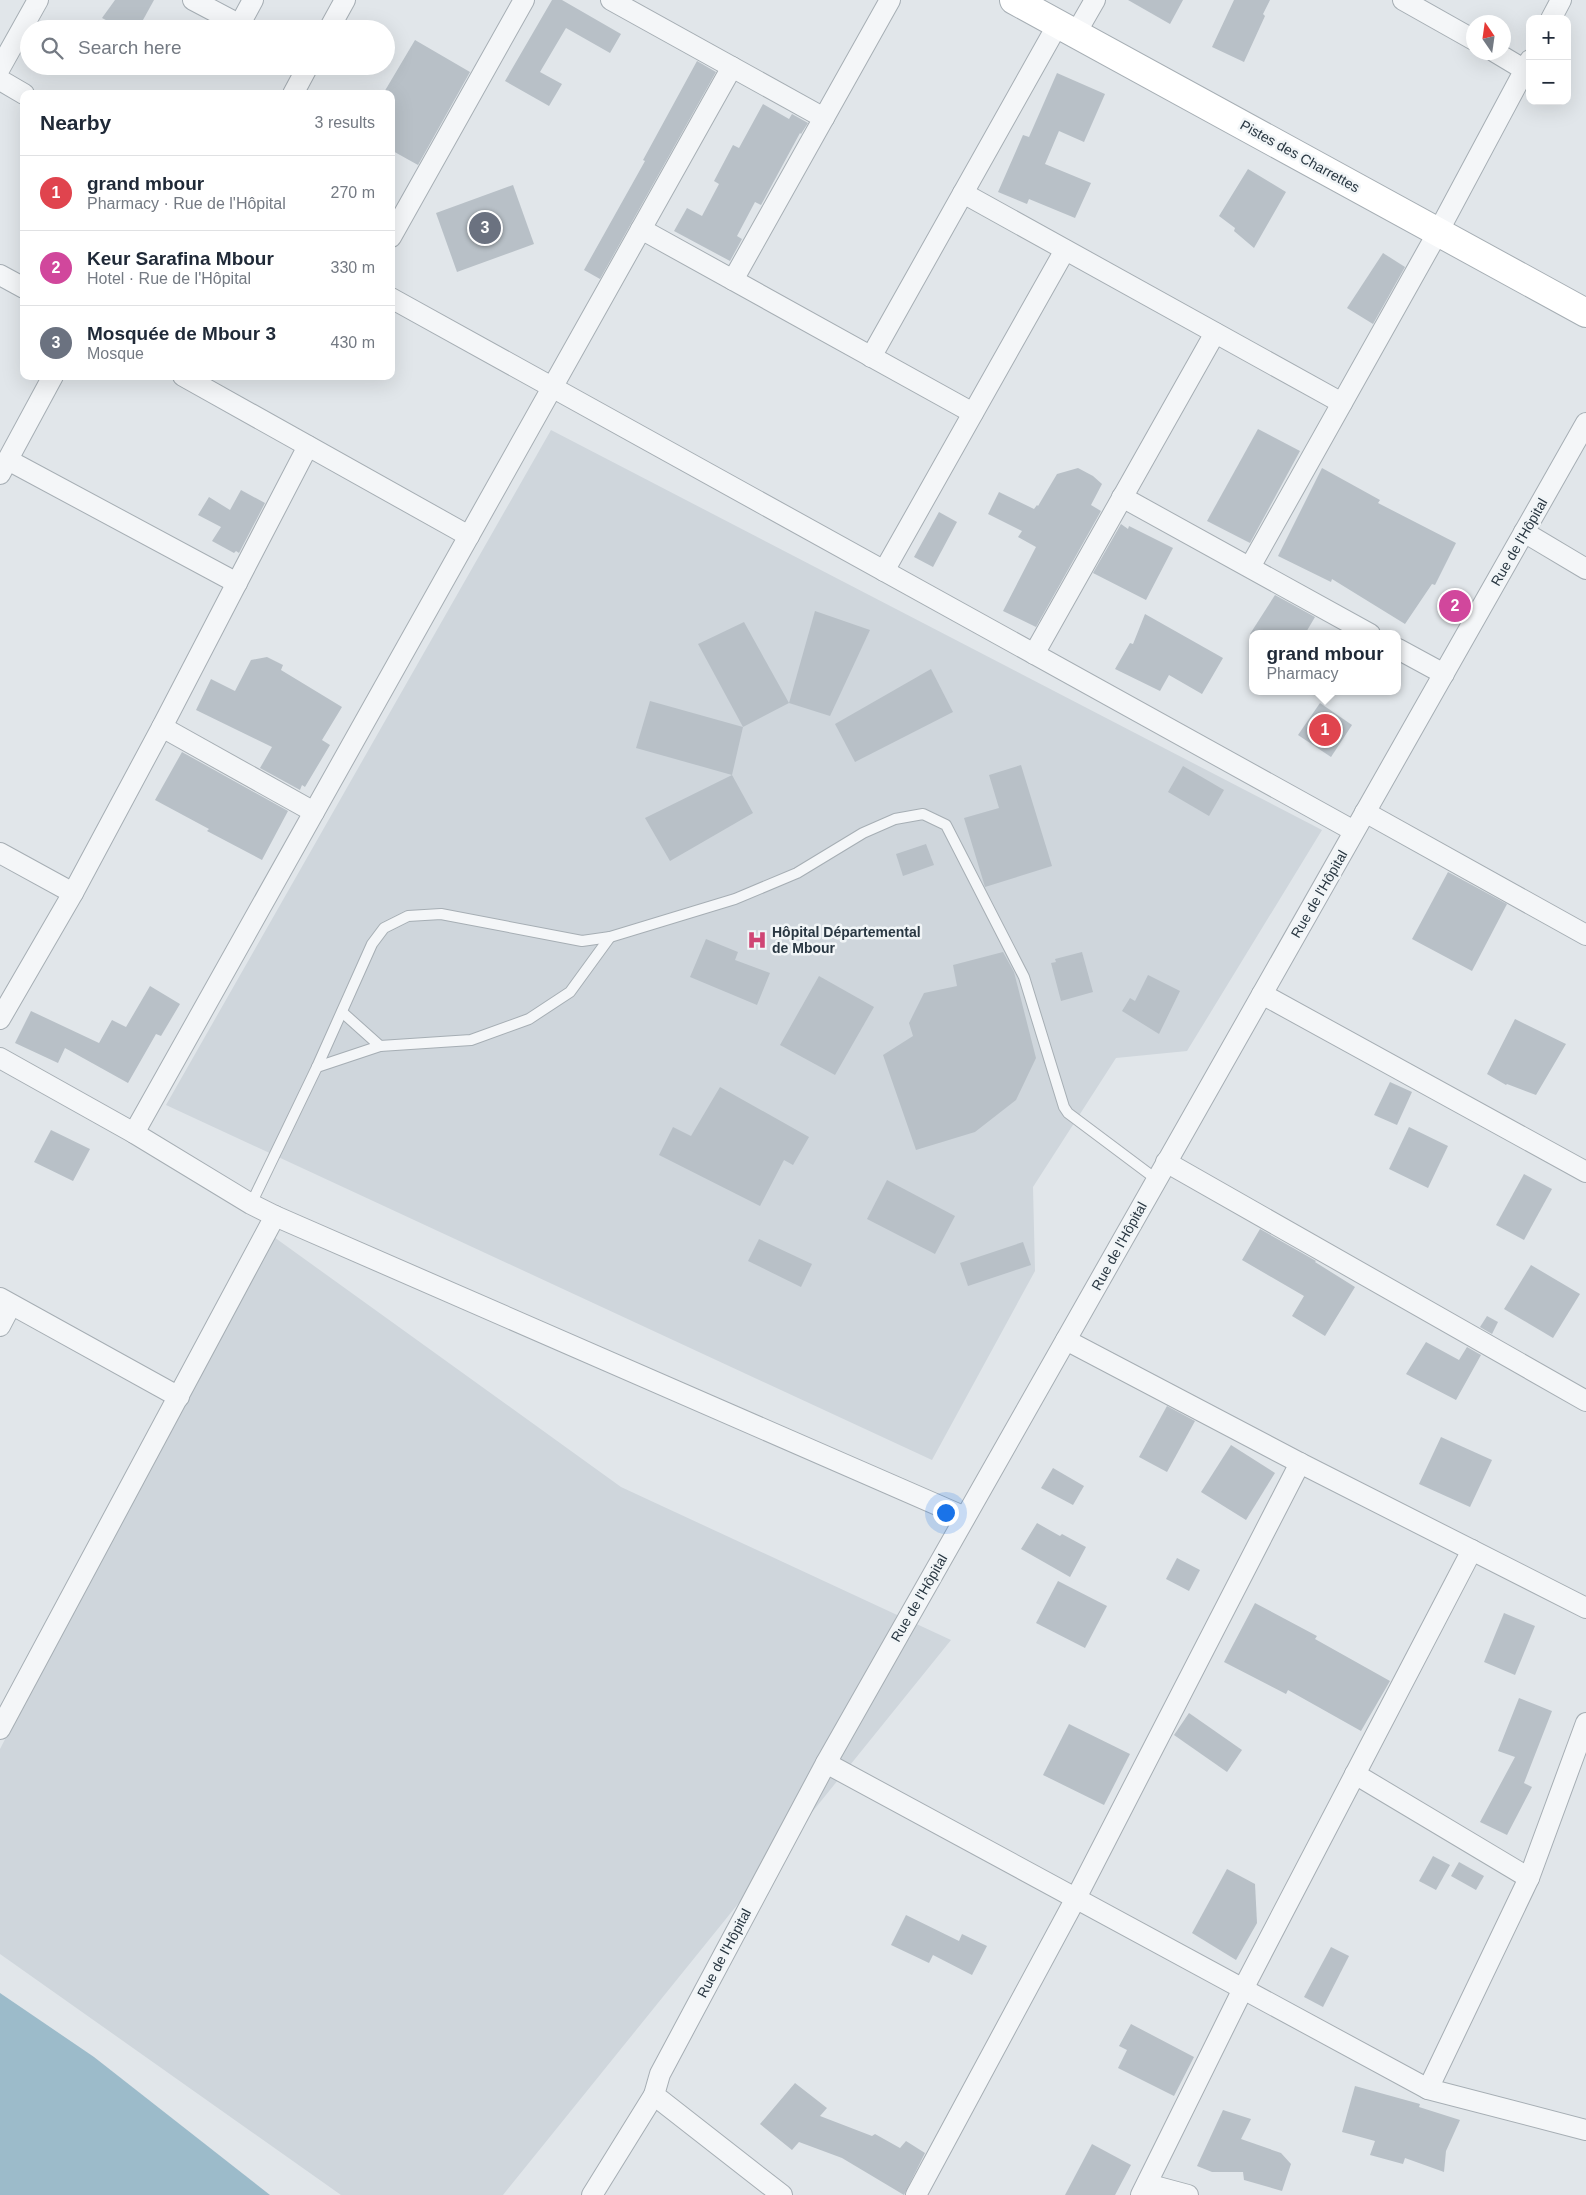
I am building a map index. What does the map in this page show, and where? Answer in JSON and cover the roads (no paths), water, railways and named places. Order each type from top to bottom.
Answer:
[{"type":"main road","name":"Pistes des Charrettes","points":[[1014,0],[1586,313]]},
{"type":"street","points":[[27,20],[38,0]]},
{"type":"street","points":[[193,0],[231,20]]},
{"type":"street","points":[[246,20],[252,0]]},
{"type":"street","points":[[334,20],[346,0]]},
{"type":"street","points":[[395,230],[524,0]]},
{"type":"street","points":[[611,0],[824,118]]},
{"type":"street","points":[[733,280],[890,0]]},
{"type":"street","points":[[871,357],[963,194],[1067,29],[1095,0]]},
{"type":"street","points":[[1403,0],[1438,8],[1466,33]]},
{"type":"street","points":[[1553,15],[1561,0]]},
{"type":"street","points":[[0,68],[20,32]]},
{"type":"street","points":[[1511,58],[1526,65]]},
{"type":"street","points":[[134,1133],[732,67]]},
{"type":"street","points":[[1250,568],[1438,232],[1526,67]]},
{"type":"street","points":[[295,90],[303,75]]},
{"type":"street","points":[[0,80],[20,92]]},
{"type":"street","points":[[963,194],[1342,403]]},
{"type":"street","points":[[641,229],[973,413]]},
{"type":"street","points":[[884,571],[1065,250]]},
{"type":"street","points":[[0,275],[20,286]]},
{"type":"street","points":[[395,300],[1354,831]]},
{"type":"street","points":[[1034,654],[1215,333]]},
{"type":"street","points":[[51,380],[4,467],[237,583]]},
{"type":"street","points":[[195,380],[468,536]]},
{"type":"street","name":"Rue de l'Hôpital","points":[[592,2195],[654,2095],[660,2074],[826,1763],[1586,423]]},
{"type":"street","points":[[0,1019],[73,893],[162,728],[308,446]]},
{"type":"street","points":[[1122,497],[1363,630]]},
{"type":"street","points":[[1524,532],[1586,569]]},
{"type":"street","points":[[1401,651],[1444,674]]},
{"type":"street","points":[[162,728],[314,812]]},
{"type":"street","points":[[1365,812],[1586,935]]},
{"type":"street","points":[[0,853],[73,893]]},
{"type":"street","points":[[1262,994],[1586,1172]]},
{"type":"street","points":[[0,1058],[134,1133],[251,1204],[276,1216],[965,1517]]},
{"type":"street","points":[[1166,1162],[1586,1400]]},
{"type":"street","points":[[0,1729],[7,1697],[179,1397],[276,1216]]},
{"type":"street","points":[[0,1326],[6,1301],[179,1397]]},
{"type":"street","points":[[1066,1340],[1300,1463],[1586,1608]]},
{"type":"street","points":[[916,2195],[1076,1898],[1300,1463]]},
{"type":"street","points":[[1188,2195],[1144,2190],[1244,1989],[1472,1550]]},
{"type":"street","points":[[1428,2089],[1529,1878],[1586,1723]]},
{"type":"street","points":[[826,1763],[1428,2089],[1586,2130]]},
{"type":"street","points":[[1356,1774],[1529,1878]]},
{"type":"street","points":[[654,2095],[782,2195]]},
{"type":"lane","points":[[251,1204],[317,1067],[372,944],[384,928],[408,916],[441,914],[582,941],[610,937],[735,900],[797,873],[871,830],[895,819],[924,814],[946,825],[1024,977],[1064,1107],[1068,1113],[1156,1179]]},
{"type":"lane","points":[[317,1067],[380,1046],[471,1040],[530,1019],[570,992],[610,937]]},
{"type":"lane","points":[[342,1012],[380,1046]]},
{"type":"water","points":[[0,1993],[94,2057],[270,2195],[0,2195]]},
{"type":"place","name":"Mosquée de Mbour 3","points":[[485,228]]},
{"type":"place","name":"Keur Sarafina Mbour","points":[[1455,606]]},
{"type":"place","name":"grand mbour","points":[[1325,730]]},
{"type":"place","name":"Hôpital Départemental de Mbour","points":[[757,940]]}]
